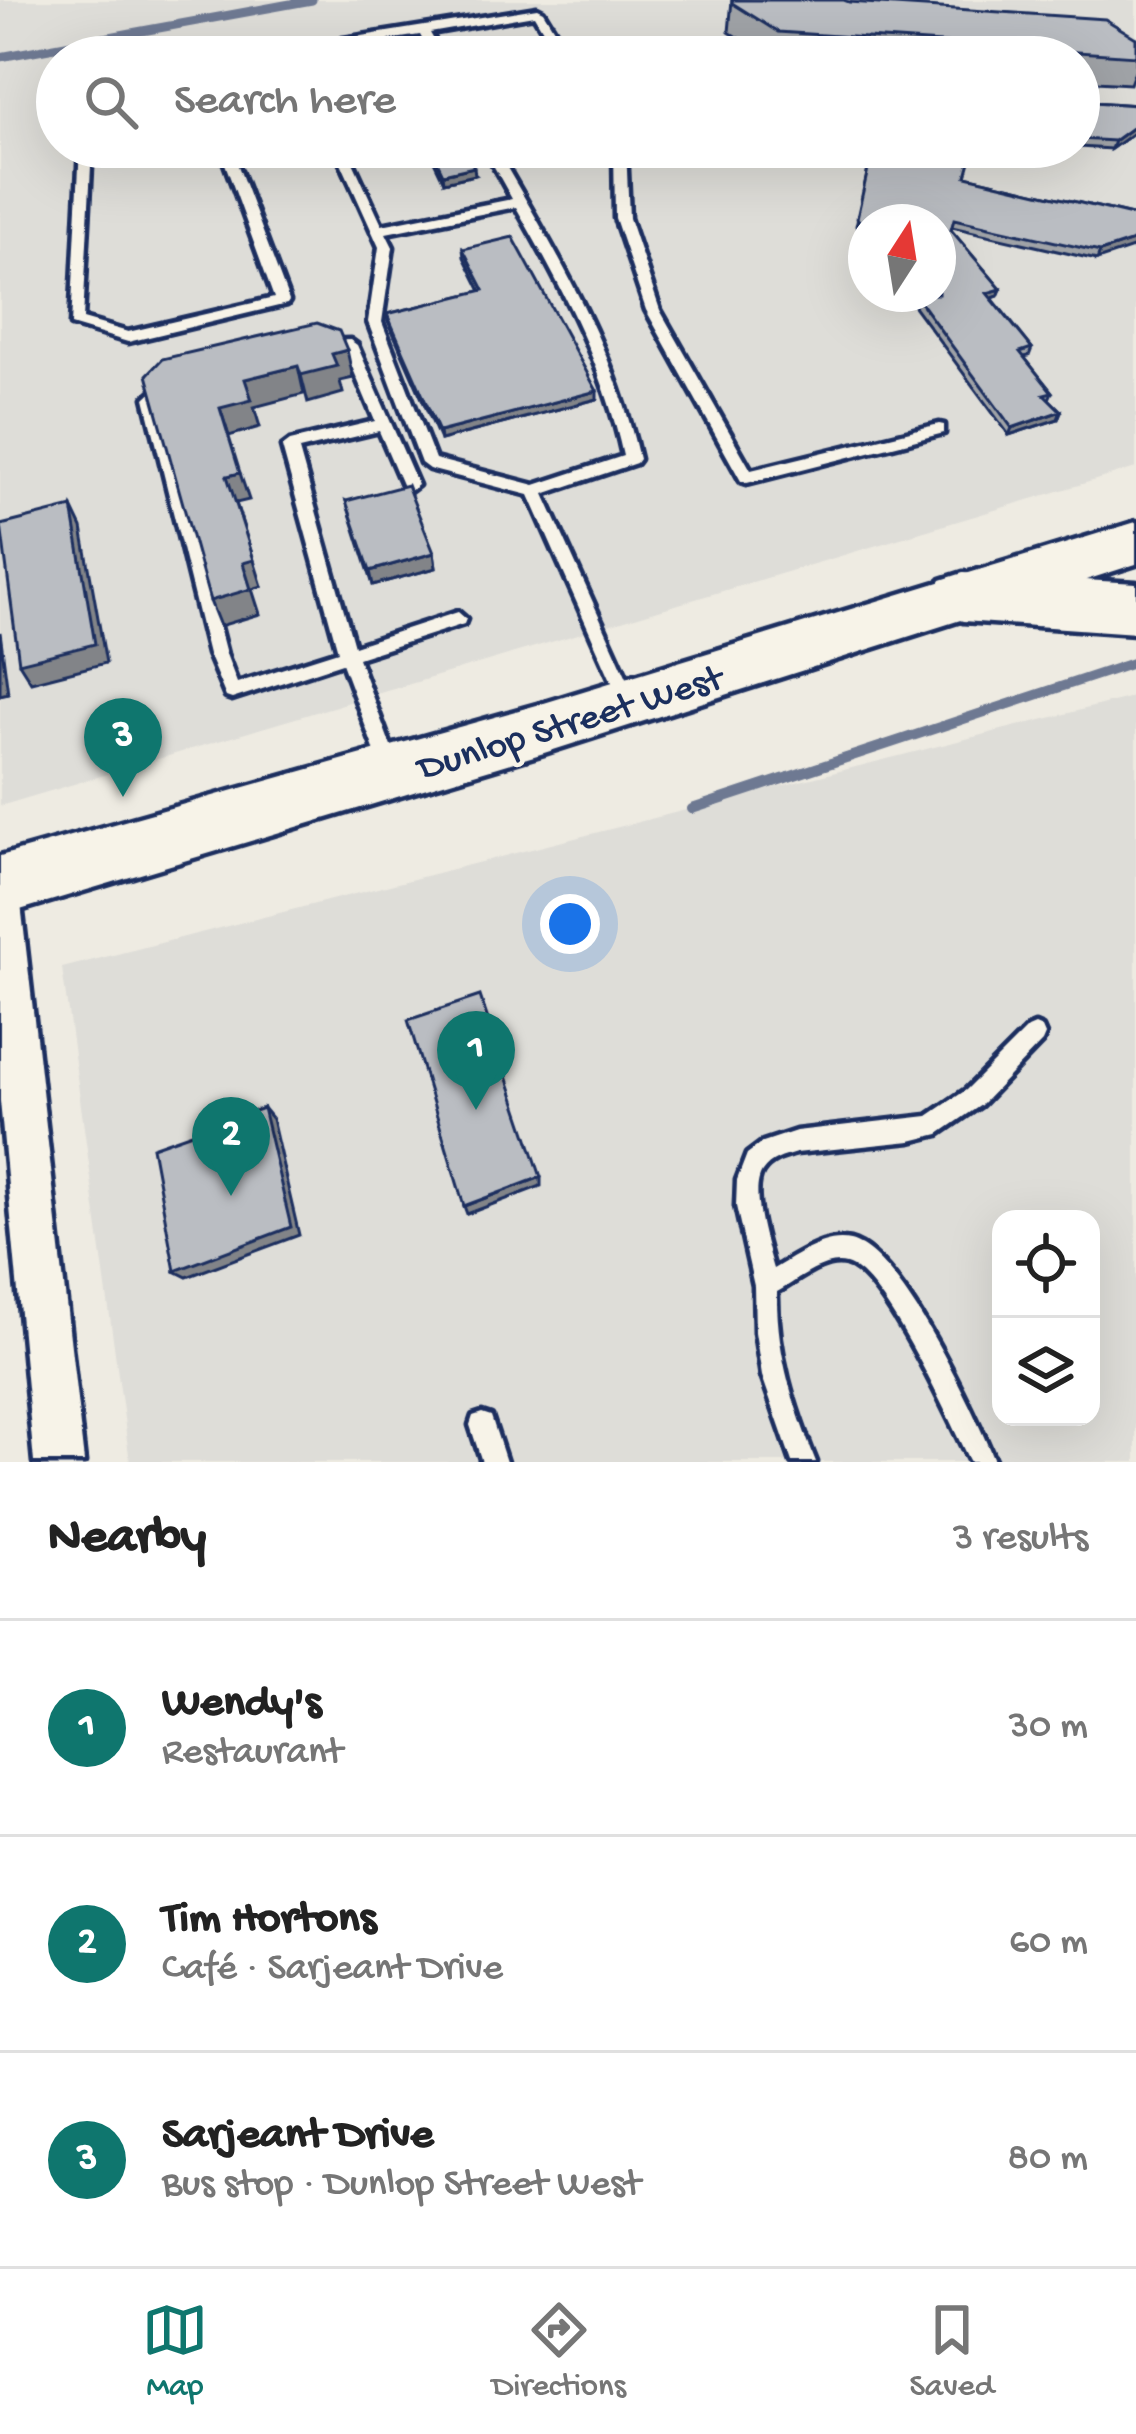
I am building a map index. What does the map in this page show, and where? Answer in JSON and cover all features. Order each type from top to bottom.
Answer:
[{"type":"highway","points":[[963,597],[1136,608]]},
{"type":"main road","name":"Dunlop Street West","points":[[0,890],[629,702],[1136,543]]},
{"type":"street","points":[[0,890],[59,1462]]},
{"type":"lane","points":[[392,36],[537,10],[552,36]]},
{"type":"lane","points":[[424,31],[427,36]]},
{"type":"lane","points":[[88,168],[76,322],[128,337],[282,301],[233,168]]},
{"type":"lane","points":[[350,168],[386,247],[375,322],[429,464],[535,491],[631,459],[626,426],[599,358],[500,168]]},
{"type":"lane","points":[[621,168],[622,218],[653,310],[747,477],[939,429]]},
{"type":"lane","points":[[378,230],[519,202]]},
{"type":"lane","points":[[298,352],[350,345],[410,484]]},
{"type":"lane","points":[[196,377],[158,390],[152,398],[217,654],[232,692],[458,619]]},
{"type":"lane","points":[[384,424],[290,447],[348,656],[392,772]]},
{"type":"lane","points":[[535,491],[629,702]]},
{"type":"lane","points":[[804,1462],[772,1371],[764,1327],[766,1286],[743,1192],[751,1165],[768,1148],[807,1139],[925,1129],[952,1116],[1035,1035]]},
{"type":"lane","points":[[766,1286],[825,1255],[852,1253],[874,1268],[903,1308],[983,1462]]},
{"type":"lane","points":[[482,1425],[494,1462]]},
{"type":"shaded area","points":[[0,0],[1136,0],[1136,468],[0,806]]},
{"type":"shaded area","points":[[1136,696],[1136,1462],[130,1462],[62,968]]},
{"type":"building","points":[[844,0],[1105,19],[1136,38],[1136,56],[1100,54],[1100,36],[778,32],[732,3]]},
{"type":"building","points":[[1100,102],[1136,105],[1136,125],[1114,141],[1100,140]]},
{"type":"building","points":[[868,168],[968,168],[966,176],[1136,216],[1136,240],[1100,252],[956,219],[956,204],[860,204]]},
{"type":"building","points":[[956,236],[1001,289],[987,293],[1032,348],[1020,352],[1052,392],[1044,394],[1061,411],[1012,428],[927,312],[956,312]]},
{"type":"building","points":[[513,237],[597,391],[439,432],[387,314],[484,290],[463,249]]},
{"type":"building","points":[[317,323],[339,331],[347,350],[332,354],[337,366],[301,375],[298,366],[245,379],[252,400],[220,408],[240,473],[227,476],[254,560],[243,563],[251,589],[210,601],[147,375],[162,359]]},
{"type":"building","points":[[407,485],[434,553],[370,571],[346,501]]},
{"type":"building","points":[[72,507],[95,644],[19,663],[1,525]]},
{"type":"building","points":[[480,996],[541,1177],[464,1206],[408,1020]]},
{"type":"building","points":[[263,1108],[291,1227],[175,1271],[152,1147]]},
{"type":"waterway","points":[[115,36],[312,0]]},
{"type":"waterway","points":[[0,57],[36,50]]},
{"type":"waterway","points":[[692,809],[1136,662]]},
{"type":"place","name":"Sarjeant Drive","points":[[123,797]]},
{"type":"place","name":"Wendy's","points":[[476,1110]]},
{"type":"place","name":"Tim Hortons","points":[[231,1196]]}]
